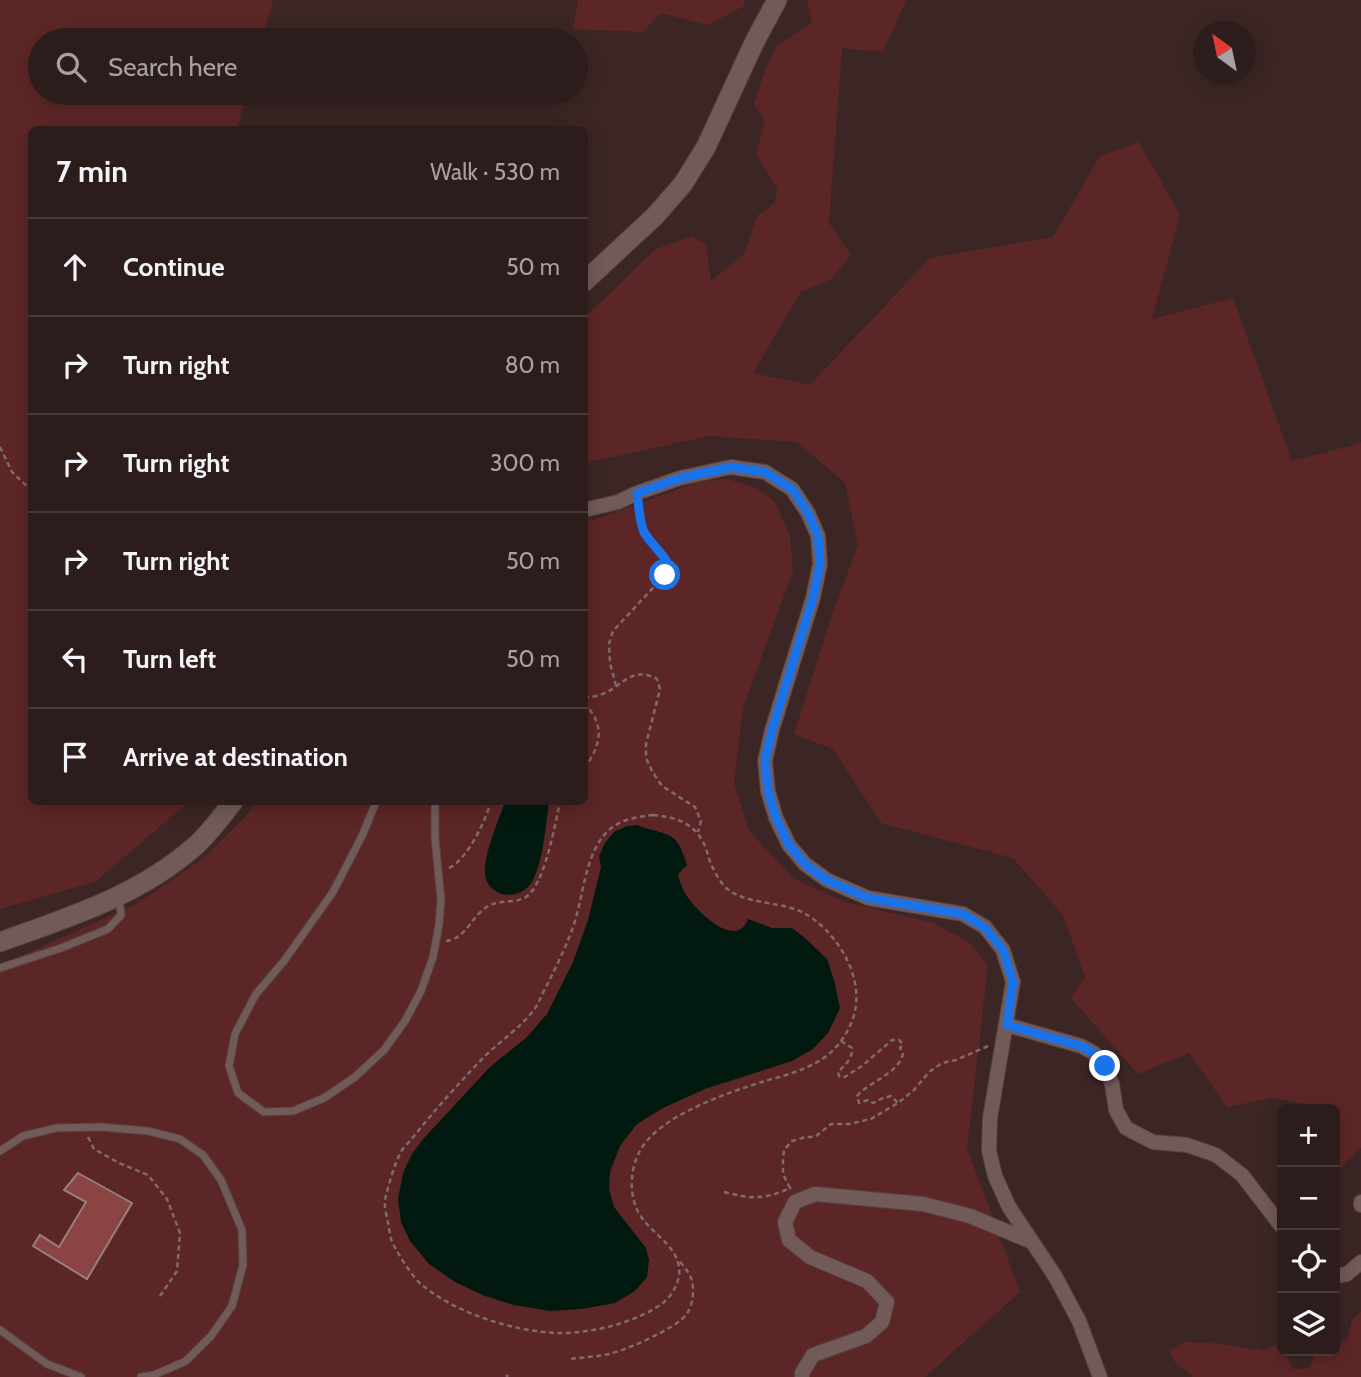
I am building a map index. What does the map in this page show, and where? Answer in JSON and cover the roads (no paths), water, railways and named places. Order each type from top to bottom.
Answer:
[{"type":"main road","points":[[588,278],[655,216],[683,184],[706,147],[777,0]]},
{"type":"main road","points":[[0,942],[99,906],[163,872],[196,845],[230,805]]},
{"type":"street","points":[[588,509],[618,502],[680,478],[731,467],[765,472],[792,489],[808,513],[818,536],[820,564],[813,598],[765,761],[768,791],[776,818],[789,845],[805,864],[827,880],[868,898],[963,914],[985,928],[1003,950],[1013,982],[990,1118],[989,1152],[995,1176],[1009,1207],[1055,1276],[1079,1321],[1100,1377]]},
{"type":"street","points":[[1007,1025],[1081,1046],[1094,1053],[1105,1066],[1112,1084],[1116,1110],[1126,1128],[1153,1142],[1187,1145],[1216,1155],[1242,1175],[1277,1220]]},
{"type":"street","points":[[802,1377],[813,1355],[866,1336],[882,1322],[887,1302],[867,1281],[810,1257],[789,1240],[785,1222],[795,1202],[815,1194],[923,1203],[970,1216],[1030,1241]]},
{"type":"street","points":[[1340,1275],[1347,1274],[1361,1262]]},
{"type":"lane","points":[[375,805],[333,892],[284,961],[256,994],[235,1034],[229,1066],[238,1093],[264,1112],[293,1111],[324,1098],[355,1077],[384,1050],[405,1021],[421,991],[436,943],[441,899],[435,839],[435,805]]},
{"type":"lane","points":[[0,968],[108,929],[121,915],[119,896]]},
{"type":"lane","points":[[0,1151],[23,1136],[55,1128],[101,1127],[148,1131],[180,1139],[203,1155],[220,1180],[242,1230],[243,1265],[232,1306],[211,1336],[186,1361],[154,1375],[141,1377]]},
{"type":"lane","points":[[0,1330],[47,1364],[81,1377]]}]
